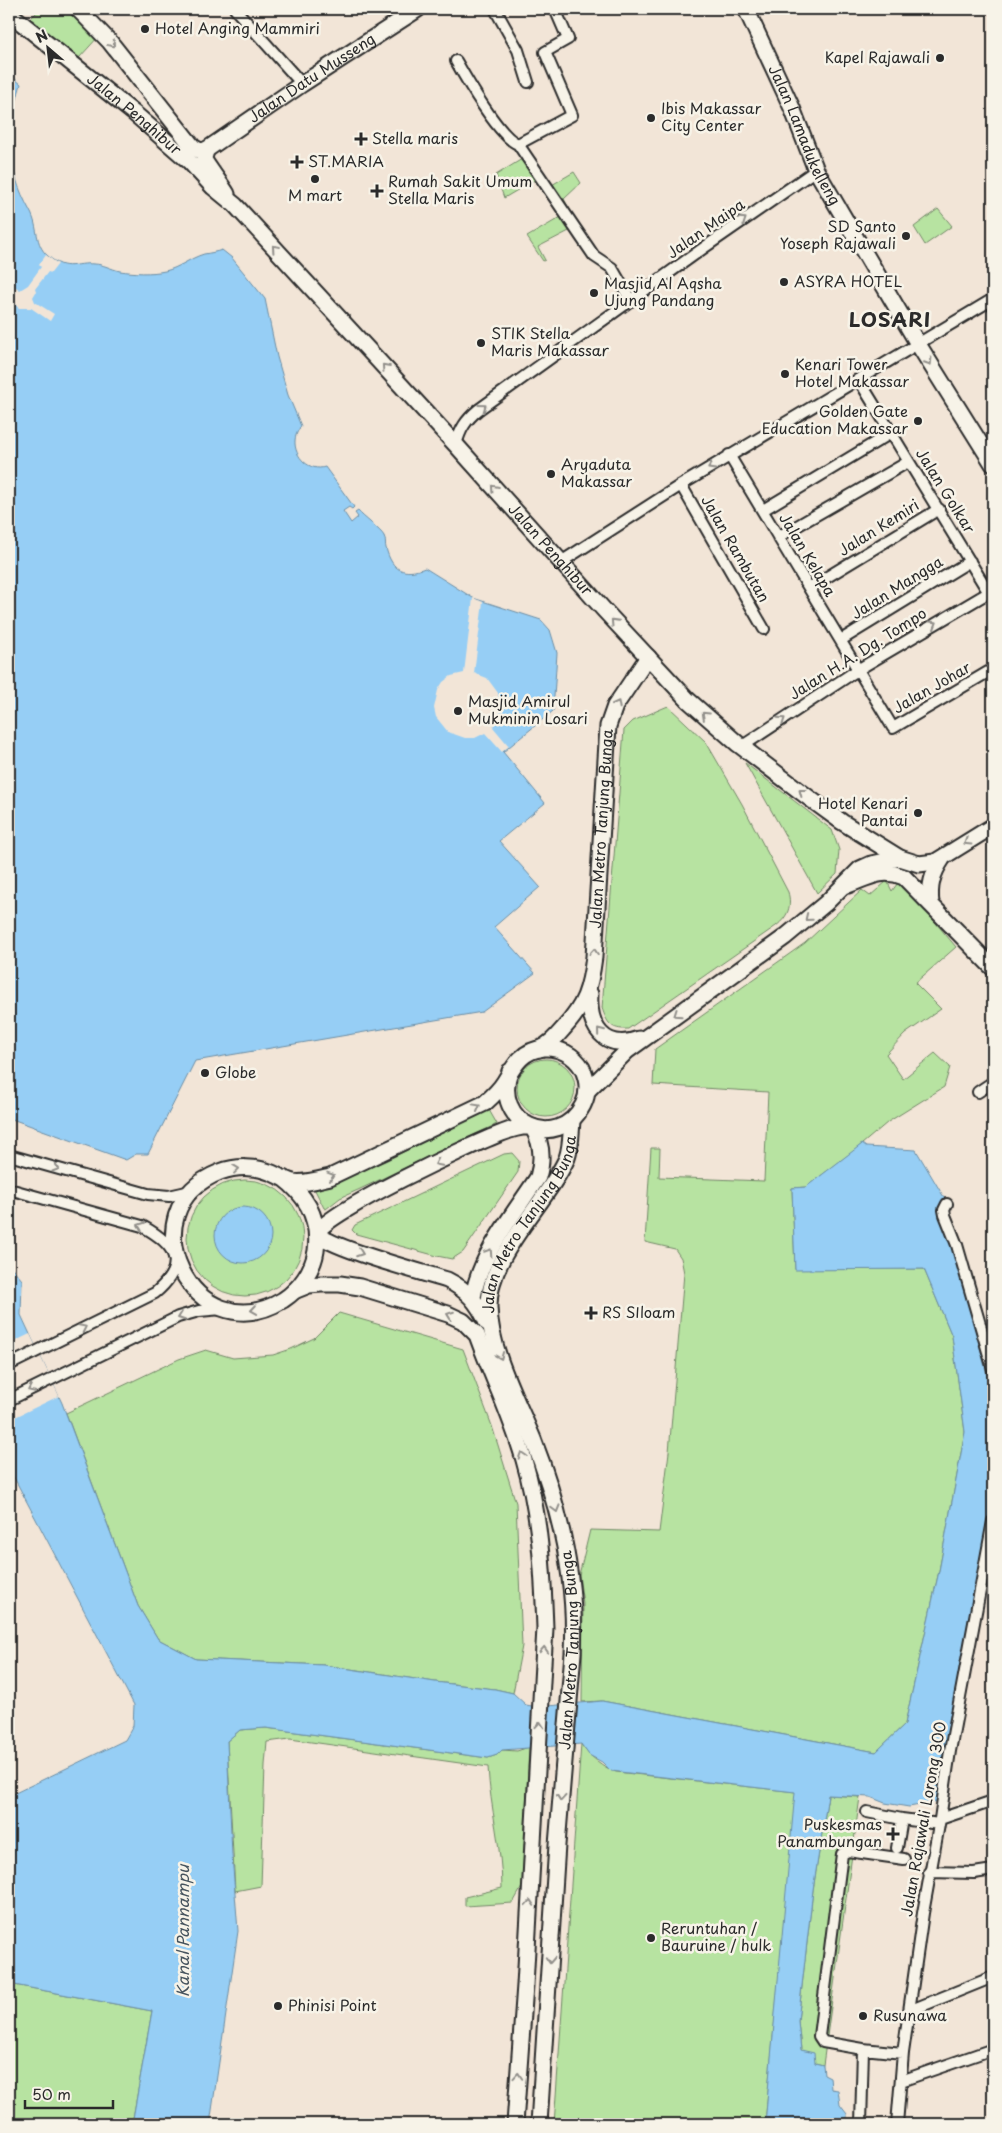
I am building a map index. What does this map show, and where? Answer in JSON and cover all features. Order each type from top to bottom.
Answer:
[{"type":"main road","points":[[78,9],[110,42],[193,147],[206,150]]},
{"type":"main road","name":"Jalan Datu Musseng","points":[[206,150],[302,84],[418,9]]},
{"type":"main road","name":"Jalan Lamadukelleng","points":[[746,9],[792,108],[816,170],[918,344],[993,464]]},
{"type":"main road","name":"Jalan Penghibur","points":[[9,13],[135,114],[188,161],[208,183],[232,202],[688,700],[741,747],[842,822],[900,858]]},
{"type":"main road","name":"Jalan Penghibur","points":[[206,150],[204,157],[206,164],[232,202]]},
{"type":"main road","name":"Jalan Metro Tanjung Bunga","points":[[538,1049],[549,1044],[558,1036],[580,1010],[590,985],[594,957],[608,726],[615,706],[648,657]]},
{"type":"main road","points":[[587,1092],[627,1051],[785,937],[844,886],[852,875],[860,869],[872,864],[900,858],[919,864],[935,862],[993,826]]},
{"type":"main road","points":[[931,904],[930,886],[932,876],[942,859]]},
{"type":"main road","points":[[844,886],[878,873],[892,872],[904,877],[993,968]]},
{"type":"main road","points":[[590,985],[590,1014],[599,1032],[607,1039],[620,1044],[643,1038]]},
{"type":"main road","points":[[283,1178],[294,1186],[312,1212],[316,1233],[315,1254],[307,1275],[294,1291],[268,1307],[249,1311],[229,1309],[210,1302],[192,1288],[180,1269],[173,1247],[174,1227],[181,1207],[193,1190],[212,1176],[232,1169],[263,1170],[300,1182],[330,1177],[485,1102],[499,1090],[521,1057],[538,1049],[546,1048],[562,1051],[576,1060],[585,1075],[586,1100],[572,1121],[549,1130],[532,1127],[516,1128],[501,1133],[349,1206],[324,1224],[316,1233]]},
{"type":"main road","points":[[510,1071],[506,1085],[510,1107],[519,1119],[532,1127]]},
{"type":"main road","name":"Jalan Metro Tanjung Bunga","points":[[539,2124],[575,1624],[571,1577],[553,1499],[534,1442],[491,1334],[489,1305],[494,1277],[511,1245],[556,1178],[568,1156],[572,1121]]},
{"type":"main road","name":"Jalan Metro Tanjung Bunga","points":[[473,1297],[476,1279],[484,1260],[538,1177],[541,1159],[540,1146],[532,1127]]},
{"type":"main road","points":[[316,1233],[323,1238],[361,1254],[447,1280],[460,1287],[473,1297],[481,1310],[491,1334]]},
{"type":"main road","name":"Jalan Metro Tanjung Bunga","points":[[294,1291],[309,1285],[321,1284],[360,1287],[448,1314],[463,1321],[476,1335],[524,1460],[537,1524],[543,1574],[545,1628],[526,1985],[515,2124]]},
{"type":"street","points":[[235,9],[302,84]]},
{"type":"street","points":[[495,9],[518,50],[528,82]]},
{"type":"street","points":[[518,144],[572,114],[545,52],[568,39],[556,9]]},
{"type":"street","points":[[456,61],[493,119],[511,142],[518,144],[594,256],[612,268],[631,301]]},
{"type":"street","name":"Jalan Maipa","points":[[456,445],[460,430],[467,419],[478,410],[704,247],[816,170]]},
{"type":"street","points":[[561,562],[680,485],[993,299]]},
{"type":"street","name":"Jalan Golkar","points":[[859,380],[908,462],[991,591]]},
{"type":"street","points":[[763,510],[891,433]]},
{"type":"street","name":"Jalan Kelapa","points":[[730,455],[859,669]]},
{"type":"street","points":[[778,537],[908,462]]},
{"type":"street","name":"Jalan Rambutan","points":[[680,485],[764,629]]},
{"type":"street","name":"Jalan Kemiri","points":[[809,588],[938,509]]},
{"type":"street","name":"Jalan Mangga","points":[[841,640],[970,561]]},
{"type":"street","name":"Jalan H.A. Dg. Tompo","points":[[741,747],[859,669],[991,591]]},
{"type":"street","name":"Jalan Johar","points":[[859,669],[893,728],[993,669]]},
{"type":"street","points":[[978,1092],[993,1082]]},
{"type":"street","points":[[9,1155],[148,1194],[170,1196],[193,1190]]},
{"type":"street","points":[[9,1189],[142,1226],[161,1238],[176,1258],[174,1272],[166,1284],[155,1293],[9,1365]]},
{"type":"street","points":[[947,1204],[944,1210],[945,1215],[957,1245],[993,1369]]},
{"type":"street","points":[[9,1400],[178,1317],[213,1308],[229,1309]]},
{"type":"street","name":"Jalan Rajawali Lorong 300","points":[[897,2124],[902,2053],[930,1872],[950,1751],[993,1521]]},
{"type":"street","points":[[982,1587],[993,1589]]},
{"type":"street","points":[[867,1812],[902,1818],[939,1821],[993,1801]]},
{"type":"street","points":[[897,1848],[902,1818]]},
{"type":"street","points":[[902,2053],[823,2042],[819,2036],[842,1854],[848,1851],[904,1859]]},
{"type":"street","points":[[930,1872],[974,1873],[993,1870]]},
{"type":"street","points":[[909,2011],[993,1977]]},
{"type":"street","points":[[861,2124],[863,2049]]},
{"type":"street","points":[[901,2081],[993,2049]]},
{"type":"green space","points":[[40,9],[72,9],[99,36],[79,58],[30,19]]},
{"type":"green space","points":[[522,159],[538,178],[504,198],[496,175]]},
{"type":"green space","points":[[574,172],[581,183],[564,199],[569,208],[565,209],[550,186]]},
{"type":"green space","points":[[938,209],[952,226],[925,245],[914,227]]},
{"type":"green space","points":[[561,217],[571,230],[538,247],[545,260],[543,261],[527,237]]},
{"type":"green space","points":[[668,706],[706,742],[742,804],[788,892],[790,902],[784,919],[776,926],[628,1029],[622,1029],[614,1027],[608,1022],[602,1008],[624,730],[633,721]]},
{"type":"green space","points":[[745,763],[832,830],[839,850],[837,874],[817,893]]},
{"type":"green space","points":[[900,880],[956,947],[915,983],[941,1009],[905,1034],[886,1054],[903,1079],[935,1053],[950,1067],[944,1087],[888,1122],[806,1187],[792,1188],[795,1269],[924,1269],[952,1336],[965,1432],[939,1571],[905,1724],[876,1752],[602,1701],[582,1702],[583,1604],[579,1575],[590,1530],[659,1532],[669,1452],[684,1273],[681,1258],[675,1249],[645,1242],[651,1148],[660,1148],[659,1177],[764,1181],[768,1092],[653,1085],[655,1049],[805,943],[862,890],[870,896],[887,881],[892,891]]},
{"type":"green space","points":[[540,1059],[552,1059],[567,1067],[575,1082],[575,1094],[567,1109],[552,1117],[540,1117],[525,1109],[517,1094],[517,1082],[525,1067]]},
{"type":"green space","points":[[489,1110],[497,1124],[340,1198],[326,1209],[324,1208],[315,1190],[385,1161]]},
{"type":"green space","points":[[512,1153],[519,1161],[518,1172],[463,1252],[452,1259],[356,1234],[352,1230],[355,1225],[504,1154]]},
{"type":"green space","points":[[245,1180],[267,1185],[286,1197],[298,1216],[303,1238],[298,1260],[286,1279],[267,1291],[245,1296],[223,1291],[204,1279],[192,1260],[187,1238],[192,1216],[204,1197],[223,1185]]},
{"type":"green space","points":[[339,1313],[463,1349],[492,1426],[516,1503],[522,1646],[513,1693],[324,1665],[196,1659],[158,1639],[138,1606],[66,1413],[179,1359],[206,1350],[233,1358],[273,1355],[291,1349],[314,1338]]},
{"type":"green space","points":[[266,1728],[488,1758],[497,1755],[502,1750],[517,1751],[529,1747],[522,1887],[513,1903],[465,1906],[465,1897],[502,1888],[488,1767],[290,1739],[267,1742],[261,1886],[235,1891],[227,1741],[240,1730]]},
{"type":"green space","points":[[581,1744],[597,1761],[616,1772],[796,1792],[765,2124],[554,2124]]},
{"type":"green space","points":[[828,1795],[860,1797],[823,2065],[815,2063],[801,2050],[798,2021],[813,1890]]},
{"type":"green space","points":[[9,1984],[152,2011],[132,2124],[9,2124]]},
{"type":"water","points":[[9,74],[21,84],[11,133],[12,164],[22,195],[33,217],[39,241],[48,256],[61,264],[71,266],[97,264],[120,271],[148,273],[170,270],[204,254],[222,250],[232,258],[265,299],[277,357],[288,395],[301,426],[295,439],[297,453],[309,465],[319,468],[325,467],[354,507],[352,509],[349,507],[343,511],[351,523],[358,517],[355,513],[358,511],[380,531],[385,537],[386,548],[392,562],[400,570],[411,571],[425,568],[473,598],[541,620],[550,630],[557,653],[553,711],[503,752],[545,803],[499,841],[540,887],[494,927],[535,973],[482,1012],[195,1061],[148,1154],[136,1154],[126,1160],[9,1118]]},
{"type":"water","name":"Kanal Pannampu","points":[[862,1144],[866,1147],[916,1150],[945,1199],[942,1211],[953,1243],[993,1398],[993,1498],[936,1802],[909,1807],[885,1803],[870,1797],[828,1795],[813,1890],[798,2021],[801,2050],[814,2053],[815,2063],[823,2065],[824,2074],[830,2077],[831,2089],[838,2090],[840,2105],[847,2114],[847,2119],[842,2124],[765,2124],[795,1792],[611,1771],[602,1762],[589,1755],[581,1744],[502,1750],[497,1755],[488,1758],[266,1728],[240,1730],[227,1741],[232,1855],[238,1931],[210,2124],[132,2124],[152,2011],[9,1984],[9,1796],[125,1740],[133,1726],[134,1705],[9,1468],[9,1264],[22,1280],[21,1315],[62,1403],[138,1606],[158,1639],[196,1659],[324,1665],[495,1689],[513,1693],[526,1705],[537,1707],[602,1701],[876,1752],[905,1724],[939,1571],[965,1432],[952,1336],[924,1269],[795,1270],[792,1188],[806,1187]]},
{"type":"water","points":[[237,1207],[249,1207],[263,1215],[271,1229],[269,1246],[263,1255],[249,1263],[237,1263],[227,1258],[220,1251],[215,1241],[215,1229],[220,1219],[227,1212]]},
{"type":"pier","points":[[46,255],[58,264],[51,273],[48,272],[35,289],[36,292],[33,297],[35,302],[54,314],[50,321],[31,308],[19,308],[14,304],[12,295],[9,292],[9,282],[20,290],[28,285],[41,267],[39,265]]},
{"type":"pier","points":[[473,598],[483,602],[474,673],[487,678],[498,693],[500,712],[493,727],[509,746],[502,752],[485,733],[475,738],[465,738],[448,732],[436,717],[434,708],[438,690],[443,682],[451,676],[464,673]]},
{"type":"pier","points":[[30,1334],[59,1396],[9,1420],[9,1344]]},
{"type":"place","name":"Hotel Anging Mammiri","points":[[145,29]]},
{"type":"place","name":"Kapel Rajawali","points":[[940,58]]},
{"type":"place","name":"Ibis Makassar City Center","points":[[651,118]]},
{"type":"place","name":"Stella maris","points":[[361,139]]},
{"type":"place","name":"ST.MARIA","points":[[297,162]]},
{"type":"place","name":"M mart","points":[[315,179]]},
{"type":"place","name":"Rumah Sakit Umum Stella Maris","points":[[377,191]]},
{"type":"place","name":"SD Santo Yoseph Rajawali","points":[[906,236]]},
{"type":"place","name":"ASYRA HOTEL","points":[[784,282]]},
{"type":"place","name":"Masjid Al Aqsha Ujung Pandang","points":[[594,293]]},
{"type":"place","name":"STIK Stella Maris Makassar","points":[[481,343]]},
{"type":"place","name":"Kenari Tower Hotel Makassar","points":[[785,374]]},
{"type":"place","name":"Golden Gate Education Makassar","points":[[918,421]]},
{"type":"place","name":"Aryaduta Makassar","points":[[551,474]]},
{"type":"place","name":"Masjid Amirul Mukminin Losari","points":[[458,711]]},
{"type":"place","name":"Hotel Kenari Pantai","points":[[918,813]]},
{"type":"place","name":"Globe","points":[[205,1073]]},
{"type":"place","name":"RS SIloam","points":[[591,1313]]},
{"type":"place","name":"Puskesmas Panambungan","points":[[893,1834]]},
{"type":"place","name":"Reruntuhan / Bauruine / hulk","points":[[651,1938]]},
{"type":"place","name":"Phinisi Point","points":[[278,2006]]},
{"type":"place","name":"Rusunawa","points":[[863,2016]]},
{"type":"district","name":"LOSARI","points":[[890,320]]}]
